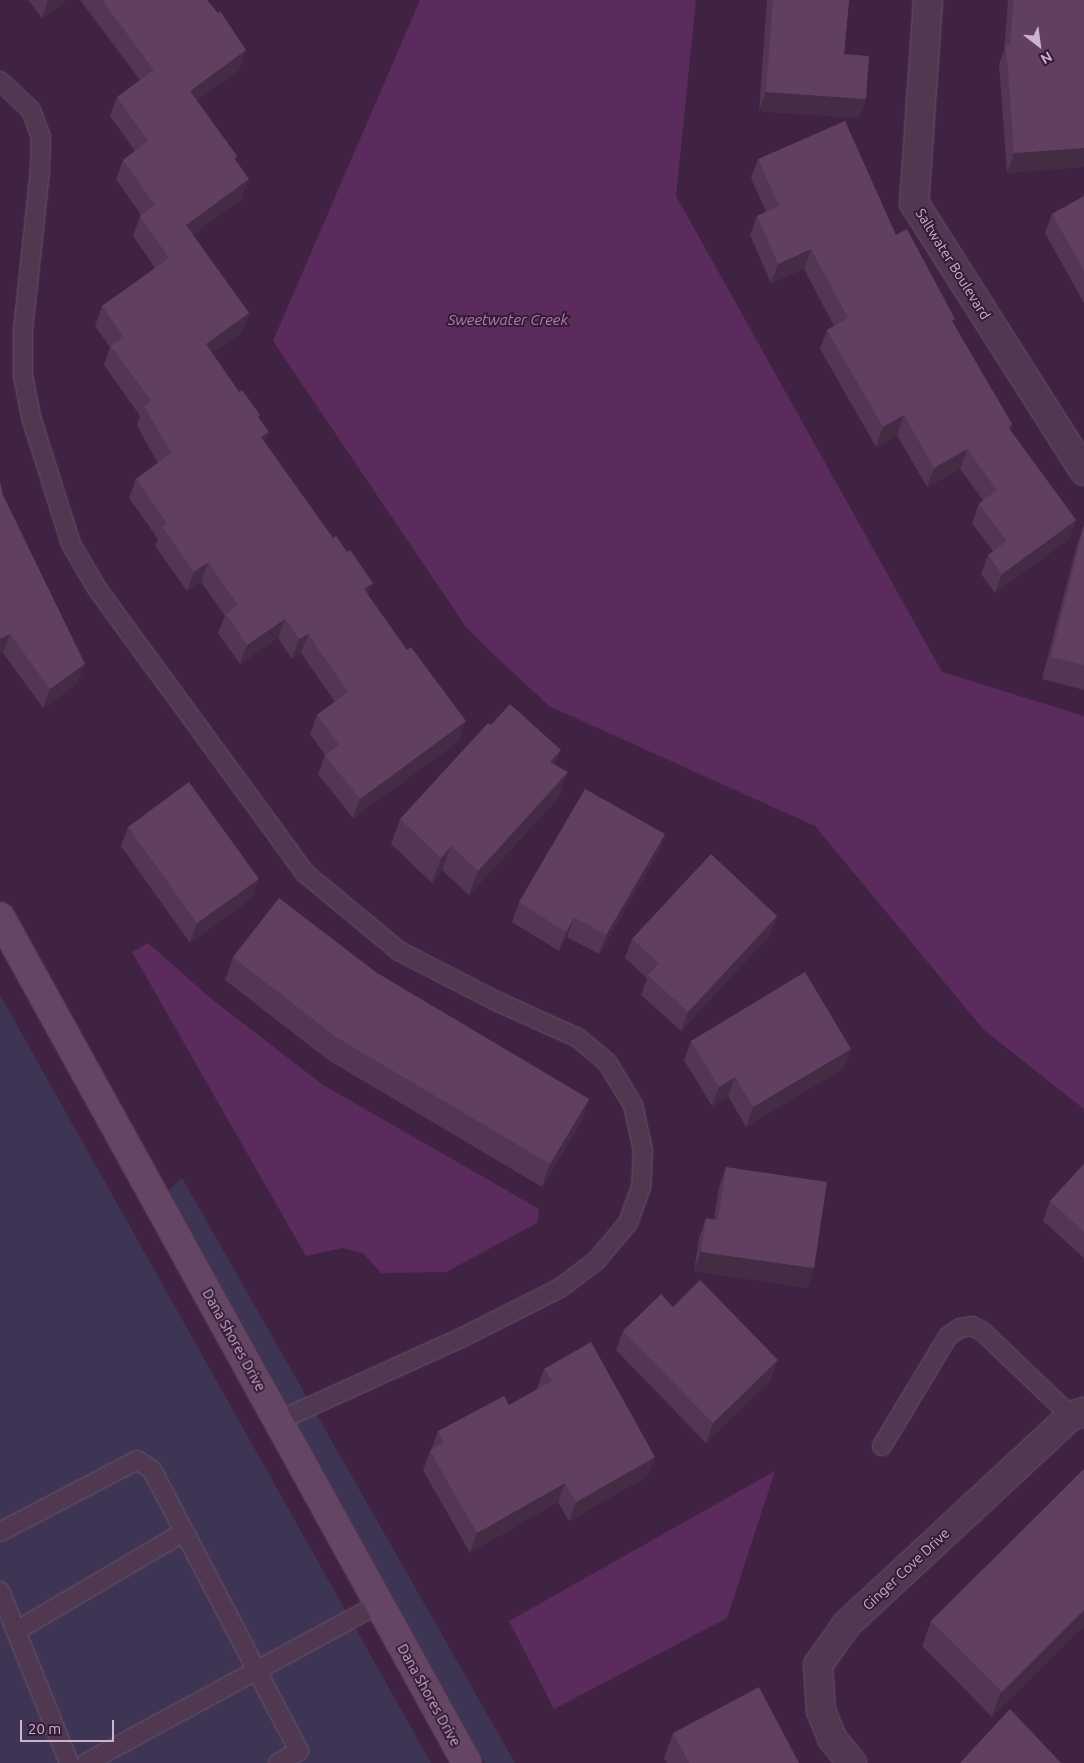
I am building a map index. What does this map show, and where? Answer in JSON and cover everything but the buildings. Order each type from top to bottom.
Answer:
[{"type":"street","name":"Saltwater Boulevard","points":[[928,0],[914,203],[1084,471]]},
{"type":"street","name":"Dana Shores Drive","points":[[0,917],[467,1763]]},
{"type":"street","name":"Ginger Cove Drive","points":[[852,1763],[832,1738],[821,1711],[818,1665],[847,1624],[1078,1414]]},
{"type":"lane","points":[[0,81],[31,110],[41,137],[40,171],[23,330],[23,375],[30,417],[71,544],[98,590],[282,846],[306,874],[399,951],[494,1000],[578,1038],[607,1062],[633,1105],[643,1151],[641,1187],[628,1223],[596,1261],[560,1288],[460,1338],[278,1421]]},
{"type":"lane","points":[[882,1446],[948,1336],[960,1328],[972,1326],[982,1331],[1078,1414]]},
{"type":"lane","points":[[0,1532],[137,1460],[152,1470],[299,1751],[278,1763]]},
{"type":"lane","points":[[16,1631],[184,1532]]},
{"type":"lane","points":[[0,1590],[69,1763]]},
{"type":"lane","points":[[86,1763],[257,1668],[379,1604]]},
{"type":"shaded area","points":[[0,995],[431,1763],[0,1763]]},
{"type":"shaded area","points":[[182,1178],[515,1763],[485,1763],[169,1190]]},
{"type":"water","name":"Sweetwater Creek","points":[[420,0],[696,0],[676,196],[942,672],[1084,716],[1084,1109],[984,1030],[815,826],[549,706],[488,649],[466,627],[273,341]]},
{"type":"water","points":[[148,943],[209,997],[323,1085],[539,1209],[537,1223],[446,1272],[381,1273],[363,1253],[342,1248],[306,1256],[132,952]]},
{"type":"water","points":[[775,1471],[727,1618],[554,1709],[509,1621]]}]
